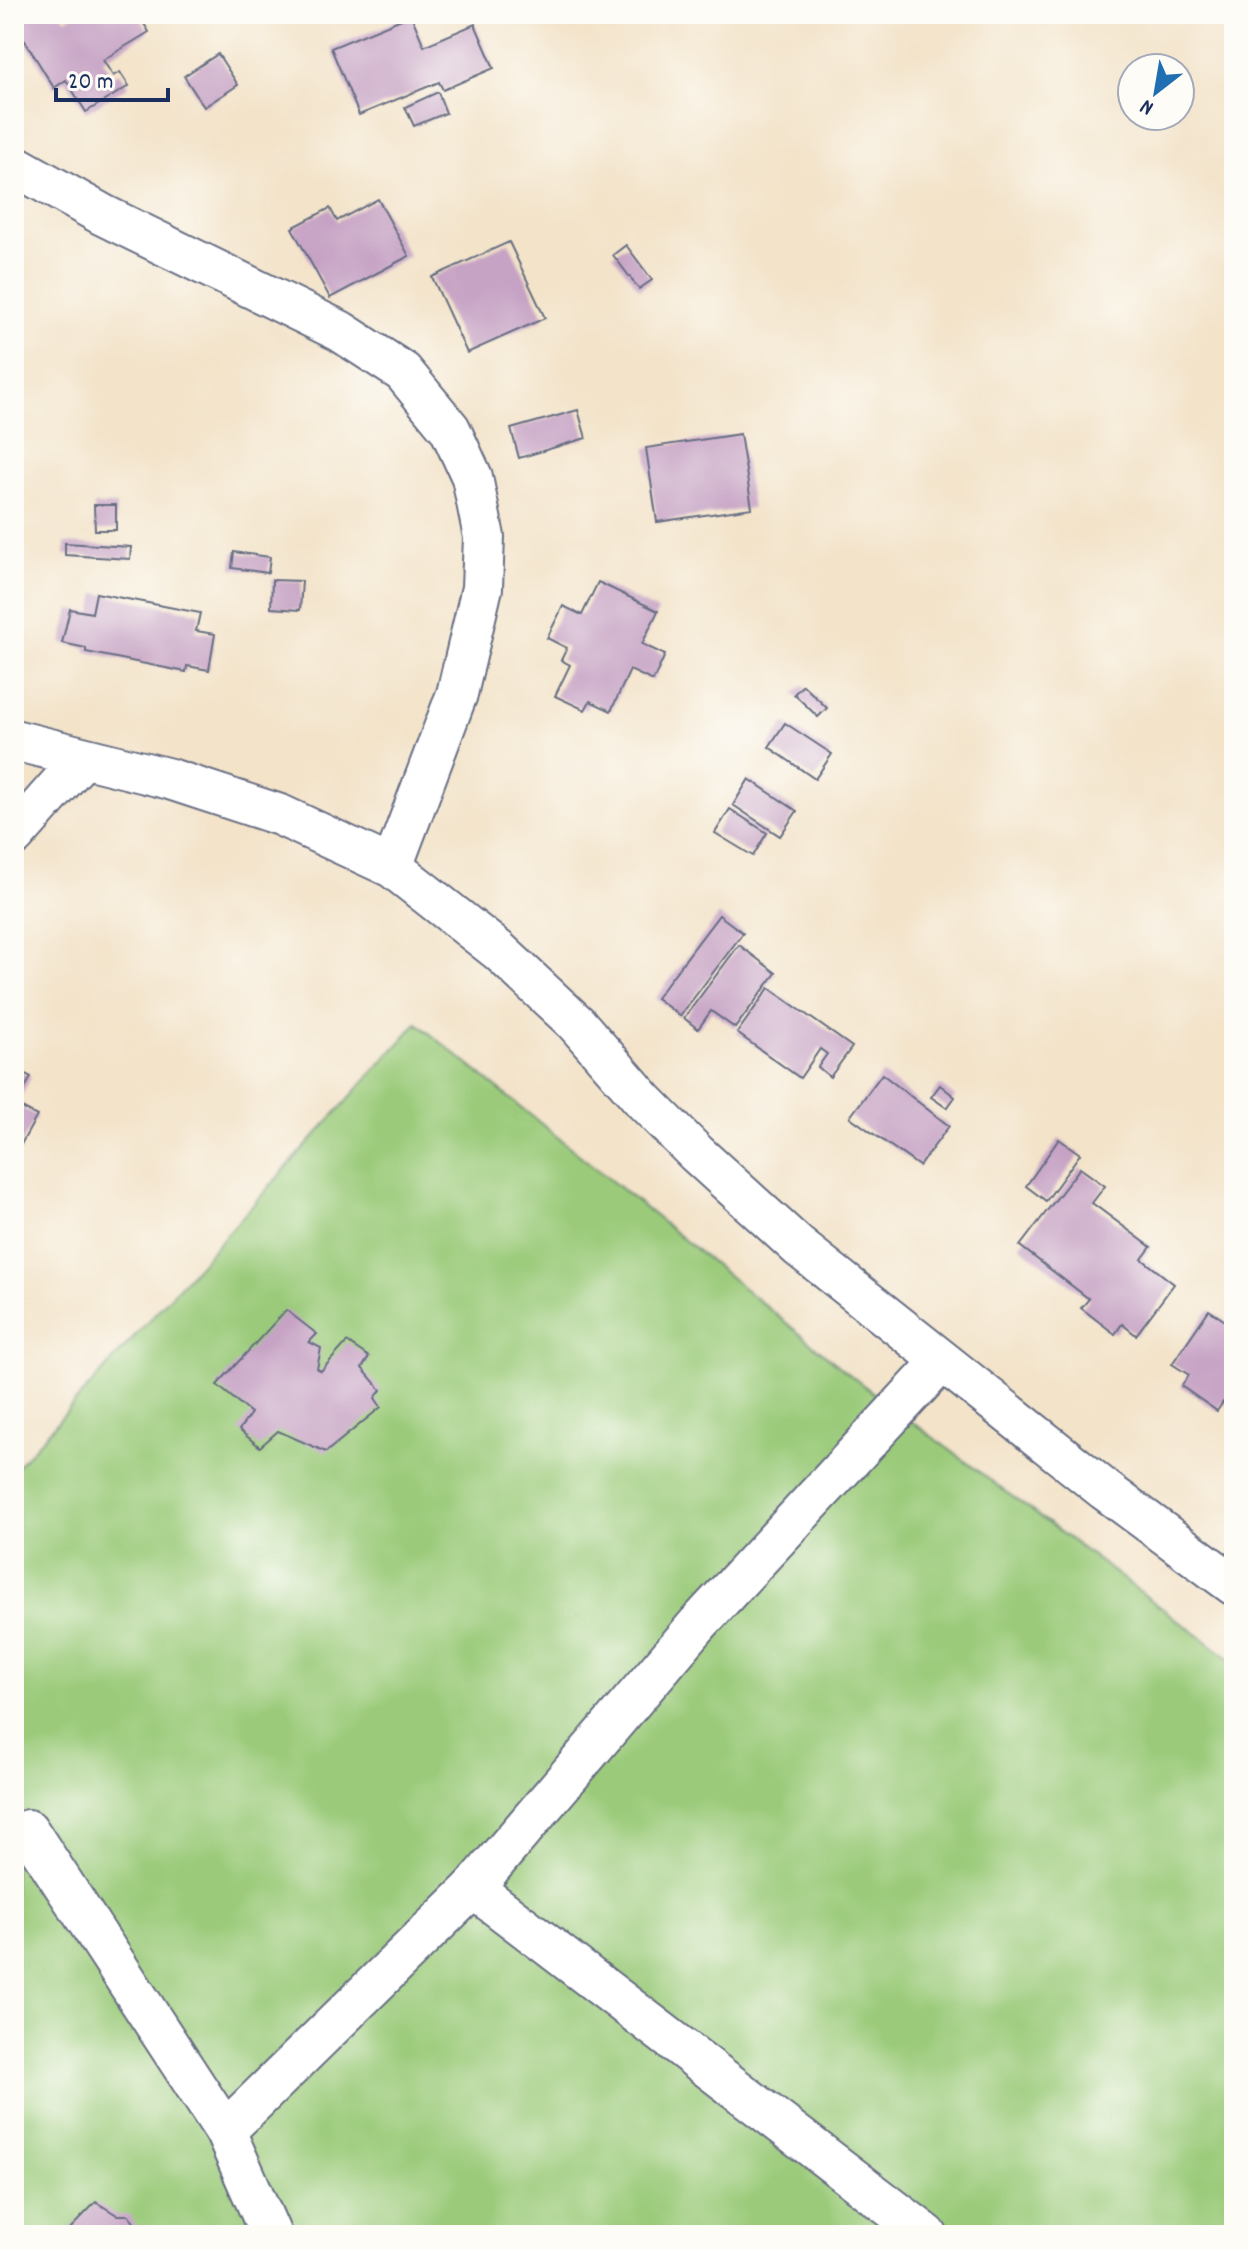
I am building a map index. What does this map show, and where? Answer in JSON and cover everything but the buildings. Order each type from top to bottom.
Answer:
[{"type":"street","points":[[14,165],[103,215],[340,331],[403,372],[450,429],[472,477],[484,537],[482,588],[457,694],[392,867]]},
{"type":"street","points":[[14,740],[170,779],[280,815],[392,867],[499,951],[576,1023],[644,1101],[788,1238],[1105,1490],[1234,1585]]},
{"type":"street","points":[[14,836],[83,758]]},
{"type":"street","points":[[225,2131],[473,1888],[698,1624],[942,1361]]},
{"type":"street","points":[[28,1830],[225,2131],[271,2235]]},
{"type":"street","points":[[473,1888],[927,2235]]},
{"type":"green space","points":[[417,1023],[859,1382],[1234,1662],[1234,2235],[14,2235],[14,1470]]}]
